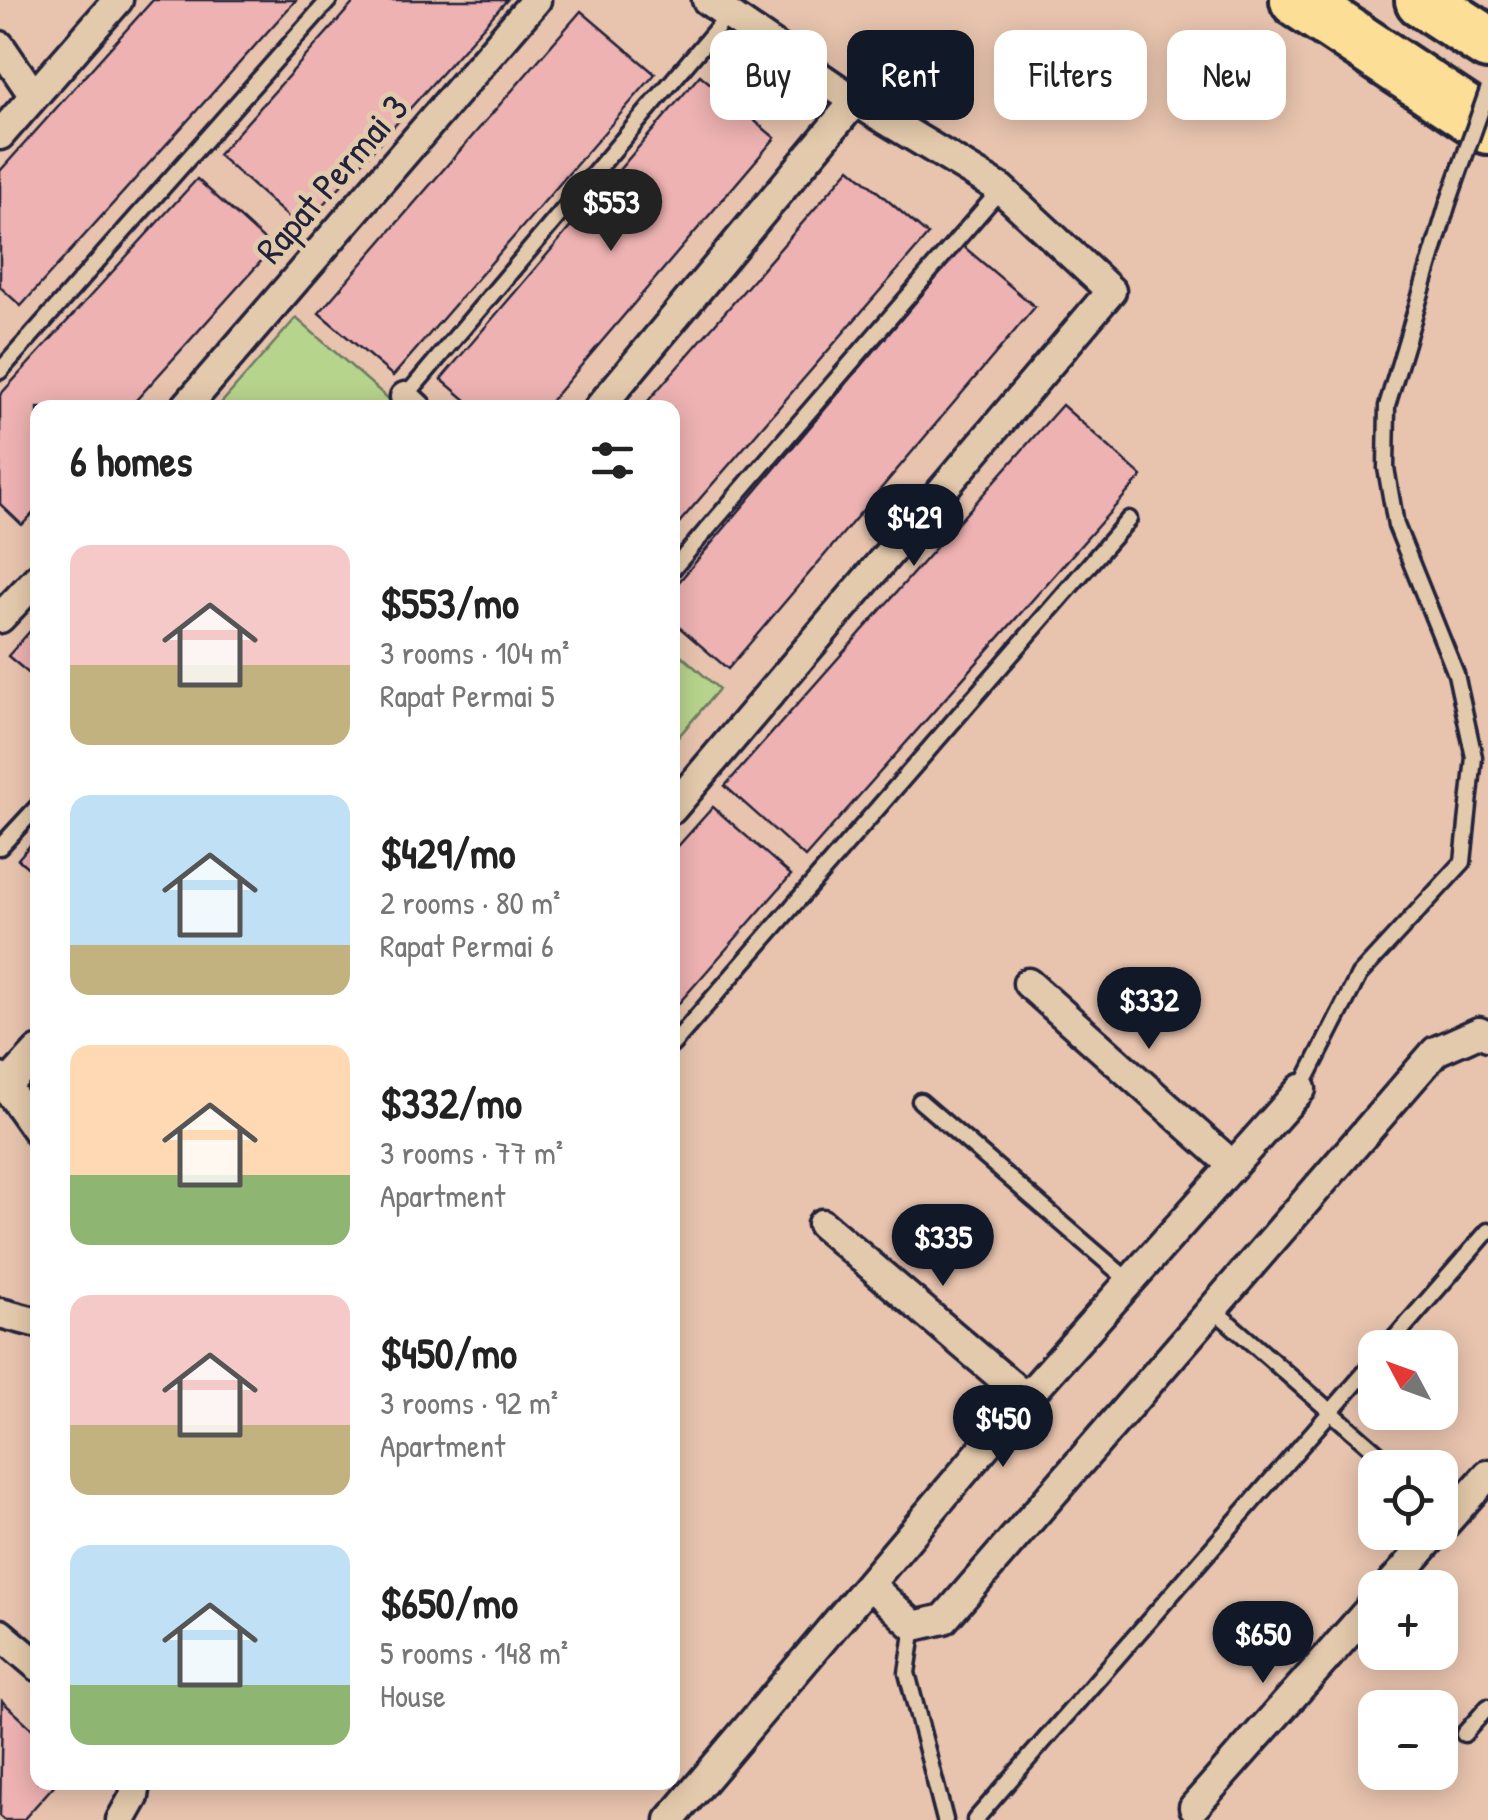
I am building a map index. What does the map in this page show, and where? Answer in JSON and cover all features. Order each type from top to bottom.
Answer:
[{"type":"highway","points":[[1297,0],[1488,127]]},
{"type":"highway","points":[[1422,0],[1488,43]]},
{"type":"street","points":[[0,134],[118,0]]},
{"type":"street","name":"Rapat Permai 3","points":[[191,400],[536,0]]},
{"type":"street","points":[[718,7],[847,95]]},
{"type":"street","points":[[0,46],[34,96]]},
{"type":"street","points":[[606,400],[847,112]]},
{"type":"street","points":[[680,800],[1111,291],[1001,190],[887,120]]},
{"type":"street","points":[[0,618],[30,586]]},
{"type":"street","points":[[1028,983],[1231,1164]]},
{"type":"street","points":[[869,1584],[914,1626],[944,1619],[1436,1051],[1485,1029]]},
{"type":"street","points":[[30,1058],[2,1083],[30,1121]]},
{"type":"street","points":[[670,1820],[1026,1398],[1300,1090]]},
{"type":"street","points":[[822,1224],[1026,1398]]},
{"type":"street","points":[[0,1313],[30,1320]]},
{"type":"street","points":[[1458,1505],[1488,1475]]},
{"type":"street","points":[[1403,1570],[1419,1550]]},
{"type":"street","points":[[1194,1807],[1358,1622]]},
{"type":"street","points":[[0,1634],[30,1659]]},
{"type":"street","points":[[121,1820],[135,1790]]},
{"type":"lane","points":[[0,371],[329,0]]},
{"type":"lane","points":[[413,400],[718,7]]},
{"type":"lane","points":[[1300,1090],[1359,974],[1463,862],[1474,757],[1456,674],[1396,525],[1386,468],[1386,406],[1448,203],[1488,90]]},
{"type":"lane","points":[[680,561],[1001,190]]},
{"type":"lane","points":[[680,1036],[1129,518]]},
{"type":"lane","points":[[0,847],[30,815]]},
{"type":"lane","points":[[920,1101],[1129,1281]]},
{"type":"lane","points":[[1402,1330],[1488,1231]]},
{"type":"lane","points":[[1212,1309],[1374,1450]]},
{"type":"lane","points":[[975,1820],[1358,1380]]},
{"type":"lane","points":[[914,1626],[907,1673],[944,1820]]},
{"type":"lane","points":[[1488,1707],[1464,1734],[1488,1727]]},
{"type":"green space","points":[[296,318],[390,400],[224,400]]},
{"type":"green space","points":[[680,654],[719,689],[680,735]]},
{"type":"building","points":[[153,0],[296,0],[21,306],[0,287],[0,171]]},
{"type":"building","points":[[356,0],[507,0],[302,229],[218,155]]},
{"type":"building","points":[[581,11],[655,74],[393,376],[319,313]]},
{"type":"building","points":[[700,75],[710,83],[710,120],[754,120],[775,138],[552,400],[466,400],[441,379]]},
{"type":"building","points":[[850,168],[928,235],[680,522],[680,400],[649,400]]},
{"type":"building","points":[[197,179],[273,248],[136,400],[30,400],[30,516],[22,525],[0,504],[0,395]]},
{"type":"building","points":[[963,246],[1035,307],[728,669],[680,628],[680,581]]},
{"type":"building","points":[[1062,405],[1142,476],[805,857],[725,786]]},
{"type":"building","points":[[30,631],[30,674],[8,656]]},
{"type":"building","points":[[713,807],[791,875],[680,1002],[680,844]]},
{"type":"building","points":[[30,845],[30,869],[18,859]]},
{"type":"building","points":[[2,1701],[30,1727],[30,1790],[50,1790],[23,1820],[0,1817]]}]
